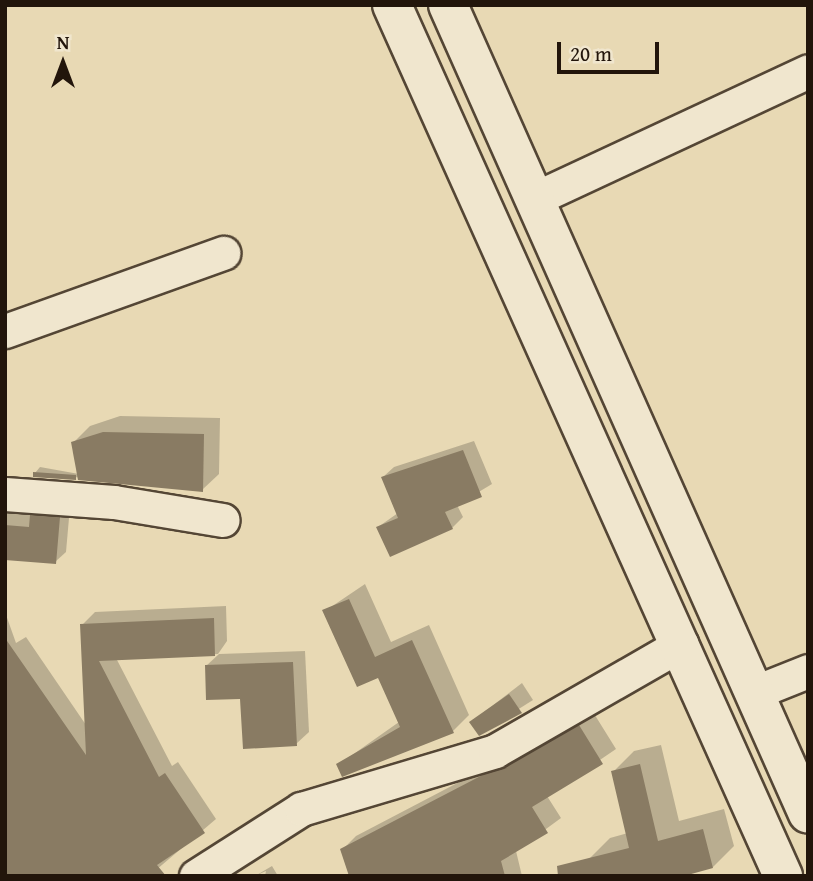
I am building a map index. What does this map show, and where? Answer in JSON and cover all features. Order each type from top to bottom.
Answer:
[{"type":"street","points":[[392,5],[783,876]]},
{"type":"street","points":[[448,5],[808,814]]},
{"type":"street","points":[[534,199],[808,71]]},
{"type":"street","points":[[5,331],[223,253]]},
{"type":"street","points":[[5,494],[114,502],[223,520]]},
{"type":"street","points":[[195,876],[301,809],[495,751],[681,644]]},
{"type":"street","points":[[753,693],[808,671]]},
{"type":"building","points":[[103,432],[204,434],[203,492],[78,480],[71,442]]},
{"type":"building","points":[[463,450],[482,497],[445,512],[453,529],[390,557],[376,527],[398,518],[381,477]]},
{"type":"building","points":[[33,472],[76,475],[76,480],[33,477]]},
{"type":"building","points":[[30,515],[60,517],[56,564],[5,560],[5,525],[29,527]]},
{"type":"building","points":[[349,599],[375,657],[412,640],[454,733],[342,777],[336,764],[400,727],[378,678],[357,687],[322,610]]},
{"type":"building","points":[[214,618],[215,656],[99,661],[159,777],[165,773],[205,833],[157,865],[166,876],[5,876],[5,638],[86,755],[80,624]]},
{"type":"building","points":[[293,662],[297,746],[243,749],[240,699],[206,700],[205,665]]},
{"type":"building","points":[[509,694],[522,713],[479,736],[469,722]]},
{"type":"building","points":[[579,725],[603,764],[532,807],[548,833],[501,861],[505,876],[349,876],[340,849]]},
{"type":"building","points":[[640,764],[658,841],[703,829],[713,868],[684,876],[558,876],[557,866],[629,848],[611,771]]}]
